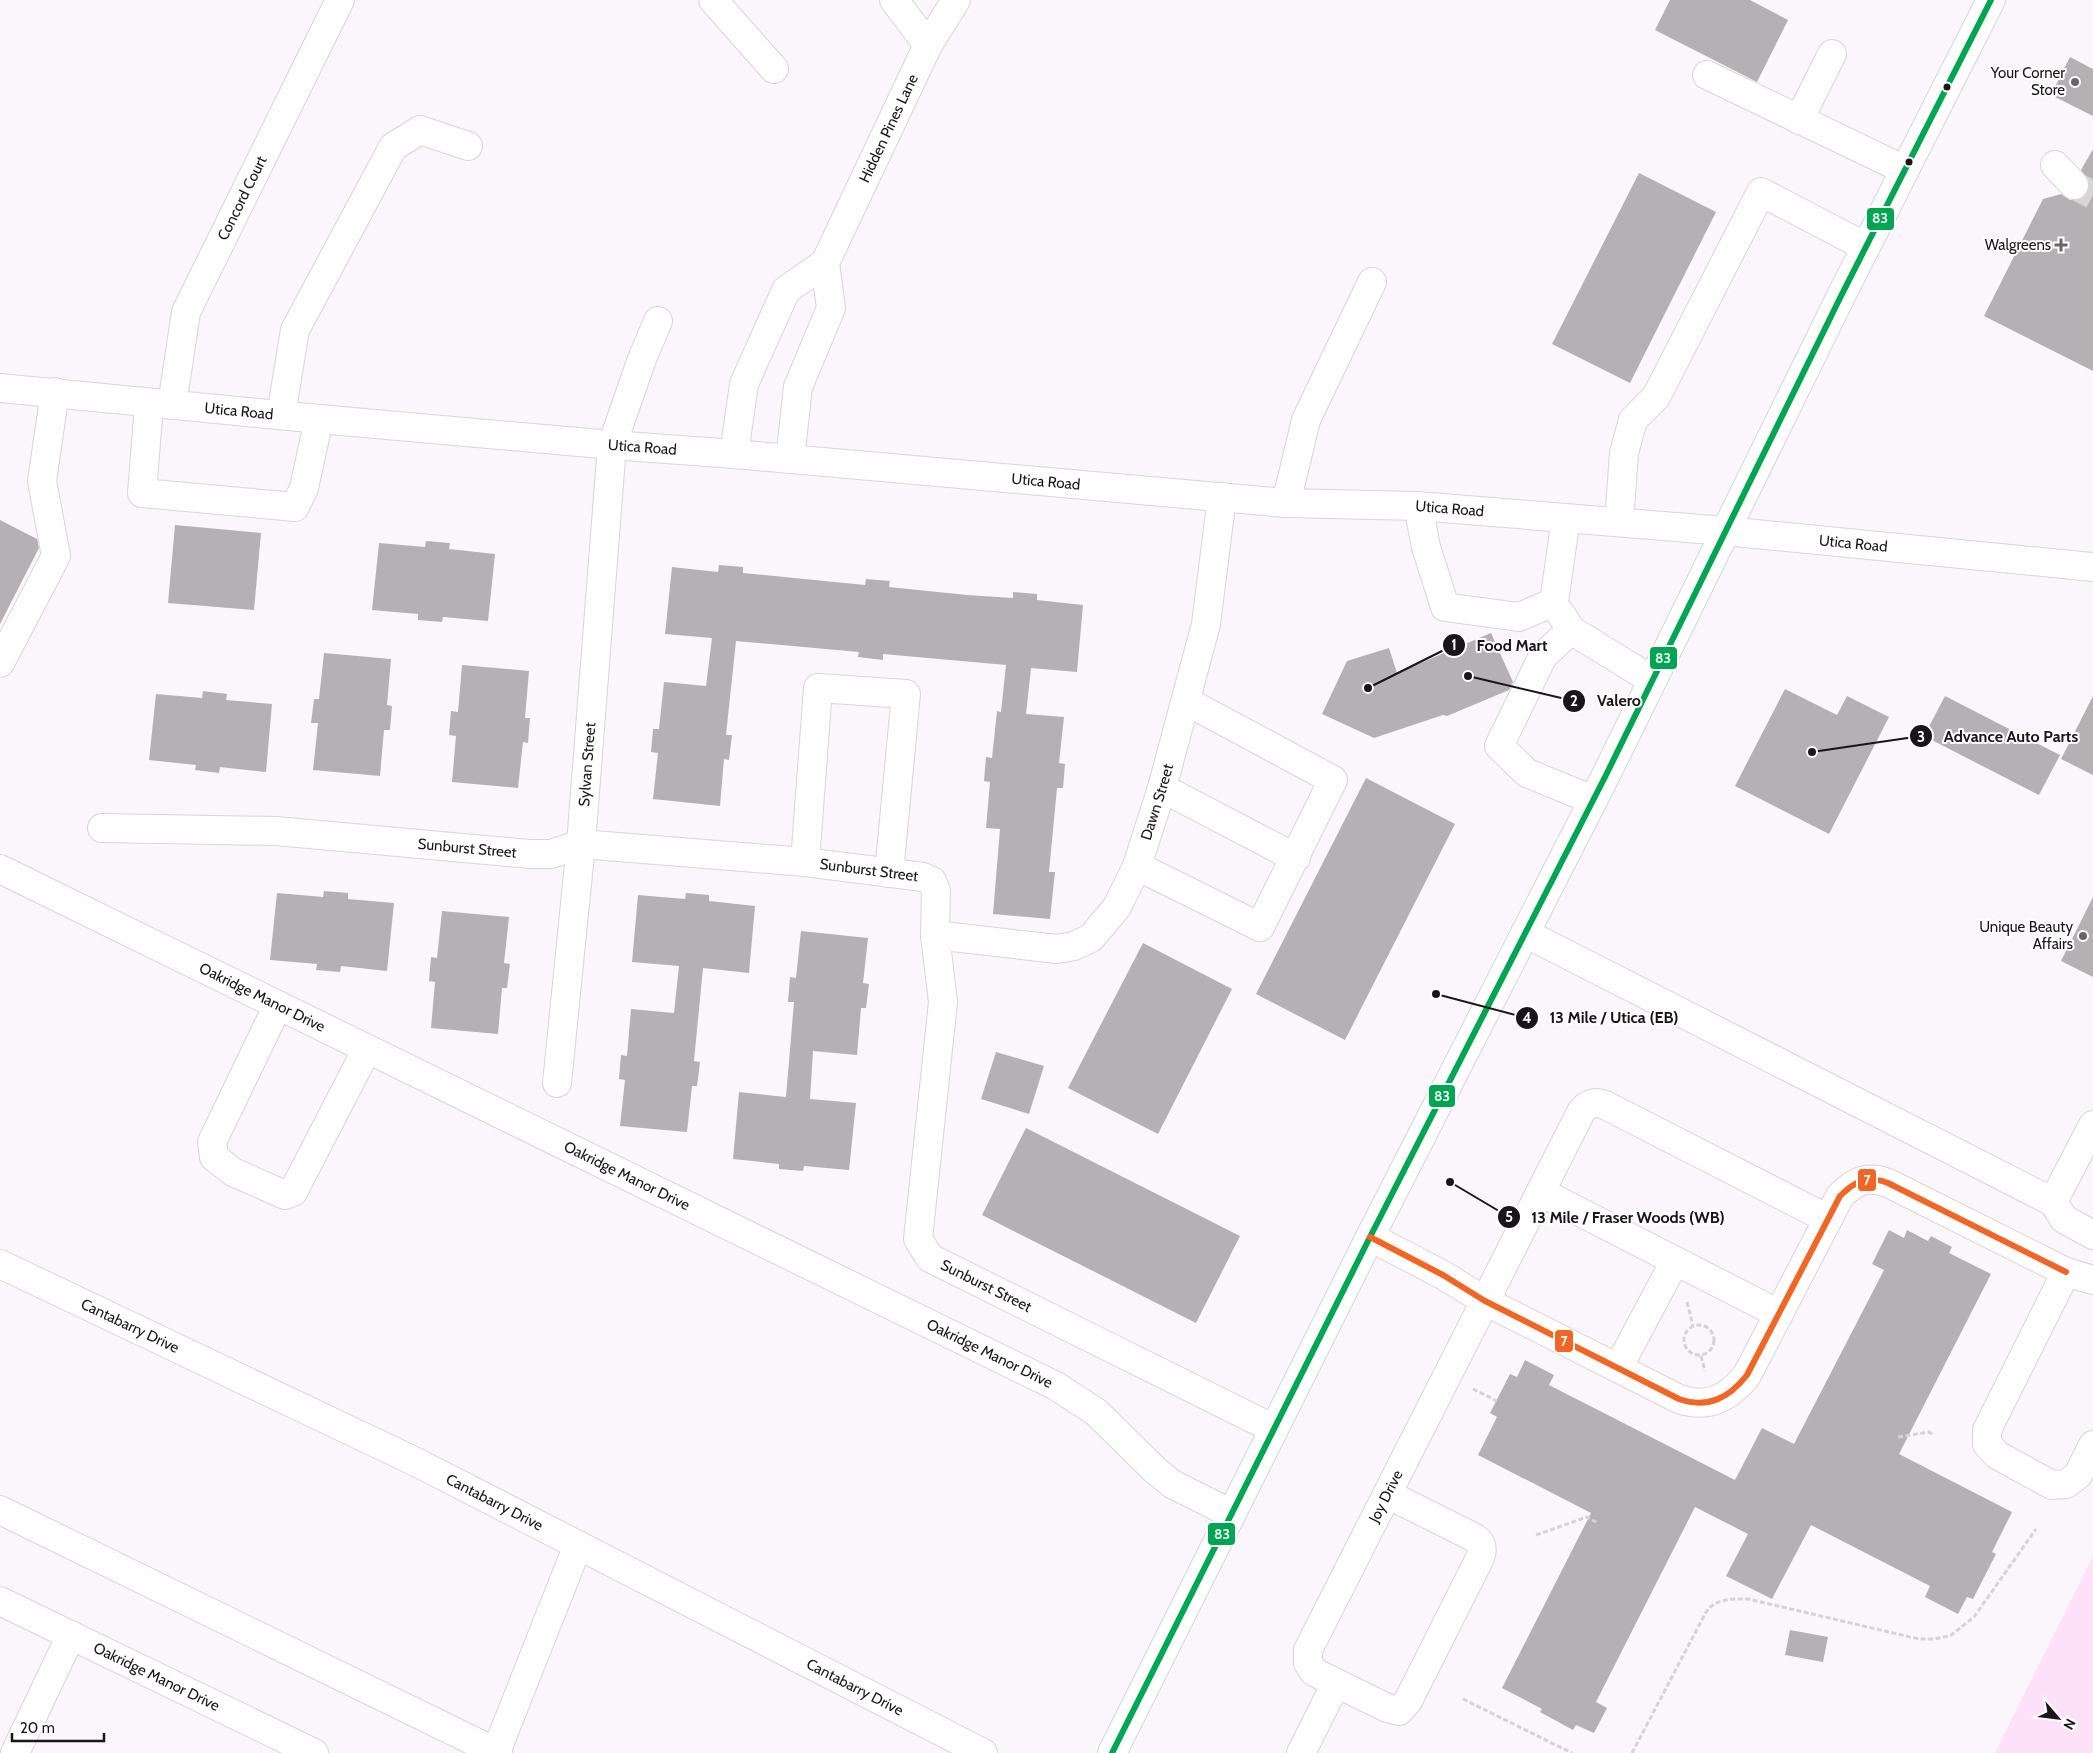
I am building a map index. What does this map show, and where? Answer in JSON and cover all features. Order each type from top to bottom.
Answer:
[{"type":"street","name":"Concord Court","points":[[319,419],[304,488],[295,507],[142,493],[160,404],[186,312],[340,0]]},
{"type":"street","points":[[713,0],[774,69]]},
{"type":"street","points":[[894,0],[928,45]]},
{"type":"street","name":"Hidden Pines Lane","points":[[825,263],[928,45],[956,0]]},
{"type":"street","points":[[1112,1753],[1370,1237],[1593,800],[1905,170],[1985,2]]},
{"type":"street","points":[[1799,120],[1832,54]]},
{"type":"street","points":[[1706,74],[1905,170]]},
{"type":"street","points":[[281,415],[295,330],[393,147],[420,130],[468,146]]},
{"type":"street","points":[[2055,165],[2074,185]]},
{"type":"street","points":[[1619,522],[1624,453],[1632,420],[1656,397],[1761,192],[1866,247]]},
{"type":"street","points":[[734,454],[744,384],[786,290],[825,263],[831,308],[798,387],[790,459]]},
{"type":"street","points":[[1286,503],[1306,420],[1372,282]]},
{"type":"street","name":"Sylvan Street","points":[[557,1083],[581,844],[612,445],[642,359],[658,321]]},
{"type":"street","name":"Utica Road","points":[[0,388],[319,419],[1286,503],[1418,506],[1725,531],[2093,567]]},
{"type":"street","points":[[0,664],[56,556],[42,481],[55,392]]},
{"type":"street","name":"Dawn Street","points":[[935,935],[1056,949],[1074,946],[1091,938],[1117,907],[1137,866],[1162,788],[1206,624],[1222,497]]},
{"type":"street","points":[[1418,506],[1426,548],[1445,607],[1519,617],[1554,602]]},
{"type":"street","points":[[1566,518],[1554,602],[1571,630],[1652,680]]},
{"type":"street","points":[[1571,630],[1543,656],[1499,746],[1527,773],[1593,800]]},
{"type":"street","points":[[805,862],[818,688],[906,694],[889,873]]},
{"type":"street","points":[[1137,866],[1260,927],[1296,858],[1333,780],[1186,701]]},
{"type":"street","points":[[1162,788],[1296,858]]},
{"type":"street","name":"Sunburst Street","points":[[102,828],[276,831],[530,854],[552,854],[581,844],[805,862],[923,876],[932,882],[936,891],[935,935],[943,1002],[918,1238],[930,1258],[1274,1430]]},
{"type":"street","name":"Oakridge Manor Drive","points":[[0,869],[1056,1386],[1096,1412],[1155,1470],[1172,1484],[1232,1514]]},
{"type":"street","points":[[1525,933],[2053,1202],[2064,1220],[2093,1234]]},
{"type":"street","points":[[278,1005],[212,1142],[214,1157],[233,1172],[285,1195],[293,1192],[367,1049]]},
{"type":"street","name":"Joy Drive","points":[[1336,1683],[1310,1668],[1308,1650],[1581,1112],[1586,1106],[1599,1103],[1828,1219]]},
{"type":"street","points":[[2053,1202],[2093,1125]]},
{"type":"street","points":[[1370,1237],[1444,1275],[1485,1301],[1679,1399],[1699,1404],[1713,1402],[1727,1396],[1747,1375],[1840,1196],[1850,1186],[1863,1180],[1877,1179],[1888,1183],[2066,1272],[2093,1280]]},
{"type":"street","points":[[1541,1192],[1779,1314]]},
{"type":"street","points":[[1618,1368],[1675,1261]]},
{"type":"street","name":"Cantabarry Drive","points":[[0,1264],[418,1463],[983,1753]]},
{"type":"street","points":[[2066,1272],[1987,1430],[1987,1444],[1996,1455],[2052,1485],[2066,1484],[2078,1475],[2093,1445]]},
{"type":"street","points":[[1301,1753],[1336,1683],[1393,1710],[1399,1711],[1404,1707],[1482,1554],[1480,1542],[1475,1538],[1387,1494]]},
{"type":"street","points":[[0,1510],[497,1752],[578,1545]]},
{"type":"street","name":"Oakridge Manor Drive","points":[[0,1601],[314,1753]]},
{"type":"street","points":[[15,1753],[71,1636]]},
{"type":"path","points":[[1685,1294],[1693,1326]]},
{"type":"path","points":[[1693,1326],[1704,1326],[1712,1332],[1714,1337],[1713,1347],[1701,1356],[1688,1351],[1683,1342],[1686,1332],[1693,1326]]},
{"type":"path","points":[[1701,1356],[1705,1372]]},
{"type":"path","points":[[1472,1388],[1497,1401]]},
{"type":"path","points":[[1898,1437],[1929,1432],[1932,1434]]},
{"type":"path","points":[[1536,1535],[1587,1517],[1596,1522]]},
{"type":"path","points":[[1632,1753],[1711,1605],[1719,1601],[1748,1599],[1919,1639],[1950,1636],[1974,1617],[2036,1529]]},
{"type":"path","points":[[1463,1699],[1572,1753]]},
{"type":"shaded area","points":[[2093,1556],[2093,1753],[1995,1753]]},
{"type":"building","points":[[1670,0],[1750,0],[1788,20],[1757,82],[1655,30]]},
{"type":"building","name":"Your Corner Store","points":[[2070,57],[2093,69],[2093,116],[2051,95]]},
{"type":"building","name":"Walgreens","points":[[2093,149],[2093,371],[1984,316],[2043,199],[2061,194],[2070,200],[2078,200],[2085,196],[2089,189],[2089,182],[2081,170]]},
{"type":"building","points":[[1639,173],[1716,212],[1630,383],[1552,344]]},
{"type":"building","points":[[0,520],[37,539],[39,548],[0,624]]},
{"type":"building","points":[[175,525],[261,533],[254,610],[168,603]]},
{"type":"building","points":[[426,541],[450,543],[449,549],[495,554],[488,621],[443,617],[442,622],[418,620],[418,614],[372,610],[379,543],[425,547]]},
{"type":"building","points":[[719,565],[743,567],[743,573],[865,585],[866,579],[890,581],[889,587],[967,595],[1013,598],[1013,592],[1037,594],[1037,600],[1083,605],[1077,672],[1031,668],[1026,714],[1064,717],[1059,763],[1065,764],[1063,788],[1057,788],[1049,872],[1055,872],[1050,919],[993,914],[1000,829],[986,828],[990,782],[984,781],[986,757],[992,758],[997,711],[1001,712],[1006,665],[883,654],[883,660],[858,657],[859,652],[736,641],[726,735],[732,735],[729,760],[724,759],[720,806],[653,799],[658,753],[651,752],[653,729],[659,729],[664,682],[706,686],[712,638],[665,634],[672,567],[718,572]]},
{"type":"building","points":[[1491,633],[1513,682],[1509,690],[1447,716],[1443,715],[1374,738],[1322,714],[1347,661],[1389,648],[1397,673]]},
{"type":"building","points":[[324,653],[391,659],[387,705],[392,706],[390,730],[384,730],[380,776],[313,770],[318,723],[311,723],[314,699],[319,699]]},
{"type":"building","points":[[462,665],[529,671],[525,718],[530,718],[528,743],[523,742],[518,788],[452,782],[456,736],[449,735],[451,711],[458,712]]},
{"type":"building","points":[[1785,689],[1837,715],[1847,696],[1889,717],[1829,834],[1735,786]]},
{"type":"building","points":[[203,691],[227,694],[226,700],[272,704],[266,772],[220,767],[219,773],[195,770],[196,765],[149,760],[156,694],[202,698]]},
{"type":"building","points":[[1945,696],[2060,755],[2039,795],[1924,736]]},
{"type":"building","points":[[2093,696],[2093,775],[2061,759]]},
{"type":"building","points":[[1366,778],[1455,824],[1345,1040],[1256,994]]},
{"type":"building","points":[[324,891],[348,893],[348,899],[394,903],[387,971],[341,966],[340,972],[316,970],[317,964],[270,960],[277,893],[323,897]]},
{"type":"building","points":[[686,893],[709,895],[709,901],[755,906],[749,973],[703,968],[694,1061],[700,1062],[697,1086],[692,1086],[687,1132],[620,1126],[625,1080],[619,1079],[621,1055],[627,1056],[631,1009],[674,1013],[679,966],[632,962],[638,895],[685,899]]},
{"type":"building","name":"Unique Beauty Affairs","points":[[2093,897],[2093,977],[2061,961]]},
{"type":"building","points":[[442,911],[509,917],[504,963],[510,964],[507,988],[502,988],[498,1034],[431,1028],[435,982],[429,981],[431,957],[437,958]]},
{"type":"building","points":[[801,931],[868,938],[863,983],[869,984],[866,1008],[861,1008],[857,1055],[813,1051],[810,1099],[856,1103],[849,1170],[804,1166],[803,1171],[779,1169],[779,1164],[733,1159],[739,1092],[786,1097],[794,1002],[788,1002],[790,977],[796,978]]},
{"type":"building","points":[[1143,943],[1232,989],[1158,1134],[1068,1088]]},
{"type":"building","points":[[996,1052],[1044,1066],[1029,1114],[981,1099]]},
{"type":"building","points":[[1026,1128],[1240,1236],[1196,1323],[982,1215]]},
{"type":"building","points":[[1889,1230],[1904,1238],[1907,1230],[1928,1241],[1931,1236],[1952,1247],[1949,1253],[1991,1274],[1899,1454],[2012,1512],[1992,1552],[1996,1554],[1973,1599],[1967,1597],[1958,1614],[1925,1597],[1930,1586],[1811,1525],[1772,1599],[1726,1576],[1748,1534],[1695,1507],[1596,1702],[1607,1708],[1594,1733],[1576,1725],[1573,1730],[1540,1712],[1542,1709],[1502,1688],[1591,1513],[1478,1455],[1497,1417],[1490,1413],[1510,1374],[1517,1377],[1525,1360],[1554,1375],[1549,1385],[1735,1480],[1762,1428],[1794,1444],[1884,1270],[1872,1264]]},
{"type":"building","points":[[1790,1630],[1828,1637],[1823,1662],[1785,1655]]},
{"type":"tunnel","points":[[2074,185],[2093,195]]},
{"type":"transit line","name":"83","points":[[1112,1753],[1370,1237],[1606,775],[1841,296],[1991,0]]},
{"type":"transit line","name":"7","points":[[1370,1237],[1443,1275],[1485,1301],[1679,1399],[1699,1403],[1709,1402],[1725,1395],[1733,1390],[1747,1375],[1840,1196],[1856,1183],[1868,1180],[1888,1183],[2066,1272]]},
{"type":"place","name":"Your Corner Store","points":[[2075,82]]},
{"type":"place","name":"Walgreens","points":[[2061,245]]},
{"type":"place","name":"Valero","points":[[1468,676]]},
{"type":"place","name":"Food Mart","points":[[1368,688]]},
{"type":"place","name":"Advance Auto Parts","points":[[1812,752]]},
{"type":"place","name":"Unique Beauty Affairs","points":[[2083,936]]},
{"type":"place","name":"13 Mile / Utica (EB)","points":[[1436,994]]},
{"type":"place","name":"13 Mile / Fraser Woods (WB)","points":[[1450,1182]]}]
